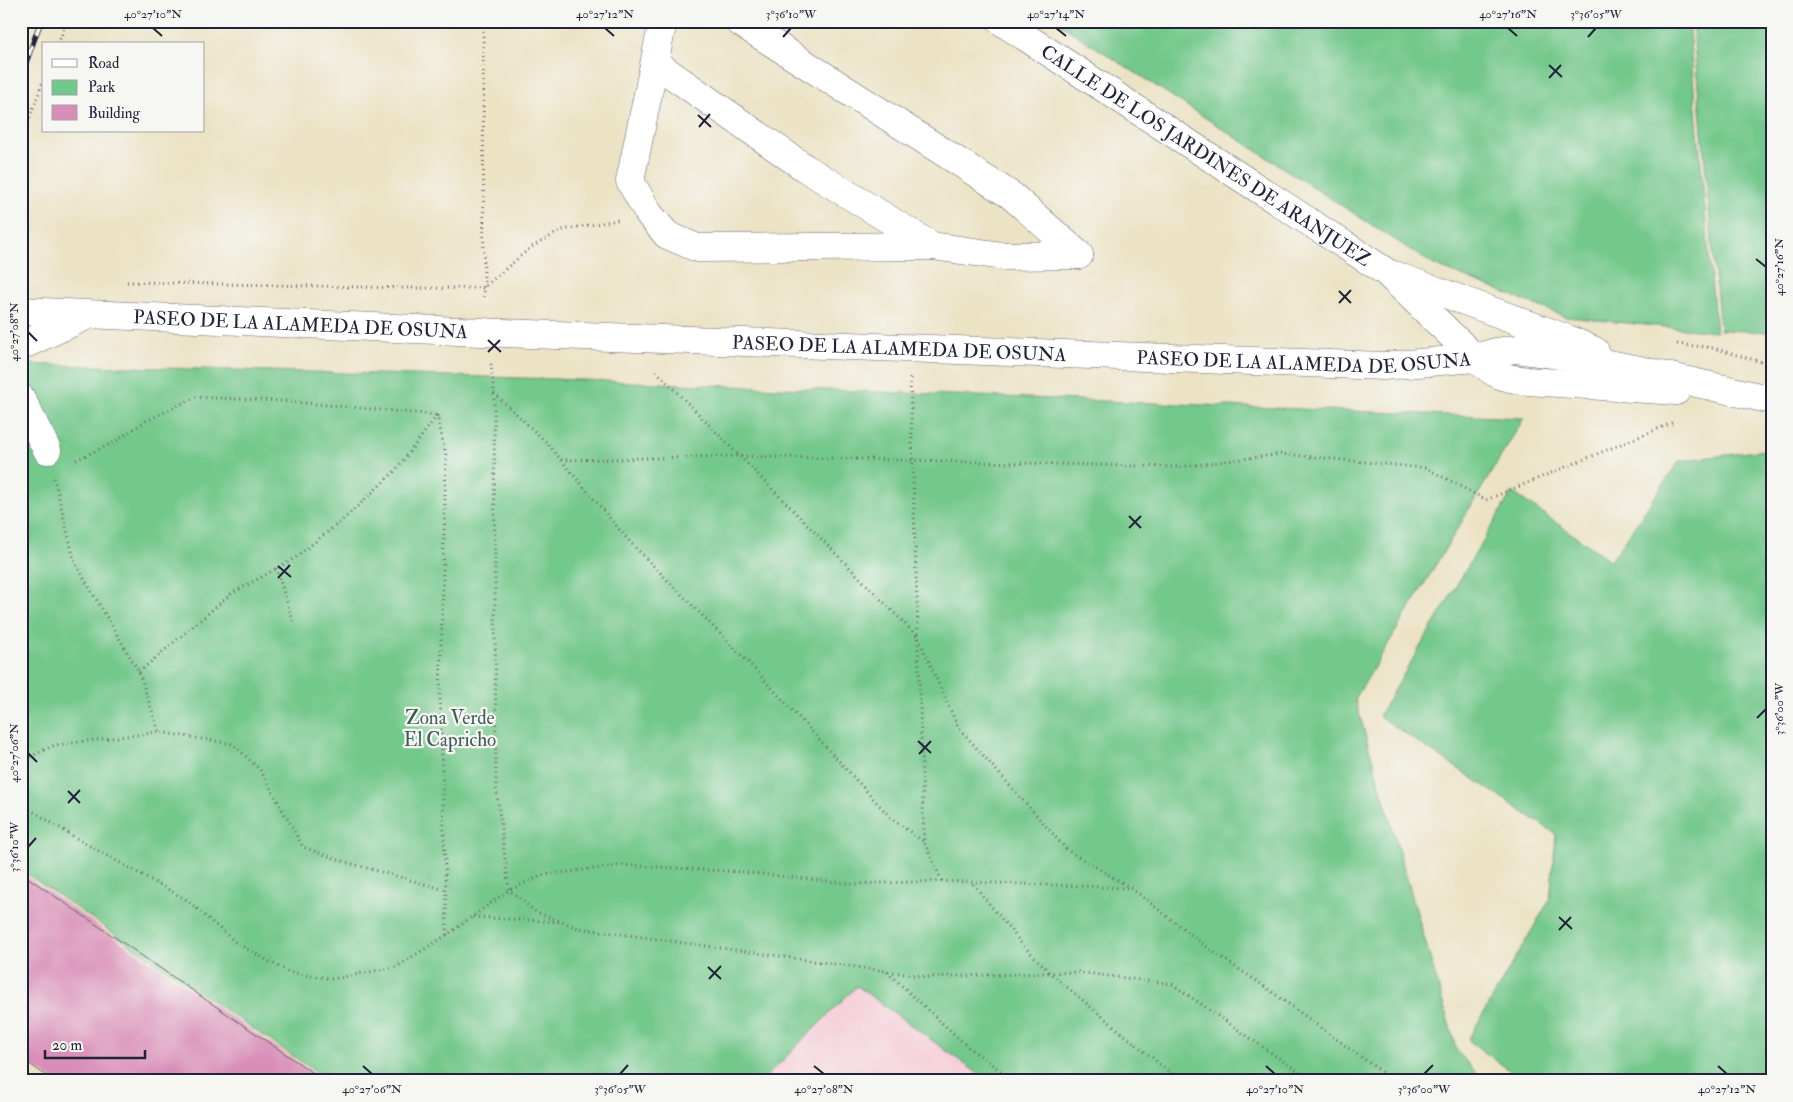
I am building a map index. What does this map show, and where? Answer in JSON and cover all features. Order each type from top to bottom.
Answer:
[{"type":"street","points":[[663,21],[630,182],[649,214],[667,235],[697,248],[932,246],[1003,256],[1079,255],[1012,196],[738,21]]},
{"type":"street","name":"CALLE DE LOS JARDINES DE ARANJUEZ","points":[[1001,21],[1386,272],[1490,371],[1507,378],[1528,381],[1671,391],[1700,391],[1714,386]]},
{"type":"street","points":[[655,63],[805,168],[932,246]]},
{"type":"street","name":"CALLE DE LOS JARDINES DE ARANJUEZ","points":[[1386,272],[1568,339],[1635,369]]},
{"type":"street","name":"PASEO DE LA ALAMEDA DE OSUNA","points":[[21,311],[503,333],[1374,366],[1475,358],[1516,349],[1635,369],[1772,400]]},
{"type":"street","points":[[21,346],[89,314]]},
{"type":"street","points":[[21,398],[50,460]]},
{"type":"path","points":[[59,42],[67,21]]},
{"type":"path","points":[[483,21],[484,306]]},
{"type":"path","points":[[21,142],[42,84]]},
{"type":"path","points":[[21,120],[29,119]]},
{"type":"path","points":[[120,282],[483,288],[530,248],[562,230],[649,214]]},
{"type":"path","points":[[491,363],[494,392],[496,786],[509,890],[536,912],[578,928],[928,977],[1077,972],[1172,984],[1312,1081]]},
{"type":"path","points":[[653,368],[918,637],[958,727],[1067,850],[1131,888],[1212,951],[1261,984],[1394,1081]]},
{"type":"path","points":[[910,377],[924,842],[942,881]]},
{"type":"path","points":[[494,392],[545,441],[629,541],[747,661],[891,818],[924,842]]},
{"type":"path","points":[[159,732],[139,672],[75,564],[50,460],[113,444],[146,421],[196,397],[283,401],[438,415]]},
{"type":"path","points":[[139,672],[231,594],[295,558],[359,504],[395,471],[438,415]]},
{"type":"path","points":[[438,415],[446,455],[440,693],[447,934]]},
{"type":"path","points":[[561,460],[740,456],[1179,467],[1282,454],[1426,468],[1486,500],[1675,422]]},
{"type":"path","points":[[276,568],[293,621]]},
{"type":"path","points":[[21,761],[55,745],[159,732],[233,744],[261,771],[303,847],[342,861],[446,890]]},
{"type":"path","points":[[21,804],[81,841],[187,900],[235,942],[288,972],[332,979],[396,967],[509,890],[543,875],[624,864],[742,872],[854,884],[942,881],[1131,888]]},
{"type":"path","points":[[972,883],[1022,944],[1050,973],[1180,1081]]},
{"type":"path","points":[[472,917],[562,922]]},
{"type":"path","points":[[887,971],[967,1046],[1014,1081]]},
{"type":"shaded area","points":[[857,986],[988,1081],[762,1081]]},
{"type":"green space","points":[[1055,21],[1688,21],[1716,332],[1566,317],[1434,265]]},
{"type":"green space","points":[[1692,21],[1772,21],[1772,332],[1720,330]]},
{"type":"green space","name":"Zona Verde El Capricho","points":[[21,364],[558,379],[1524,418],[1355,699],[1457,1051],[1483,1081],[988,1081],[857,986],[762,1081],[329,1081],[21,870]]},
{"type":"green space","points":[[1772,449],[1772,1081],[1524,1081],[1468,1040],[1550,899],[1556,834],[1379,716],[1512,492],[1611,561],[1679,461]]},
{"type":"building","points":[[21,873],[325,1081],[54,1081],[21,1058]]},
{"type":"railway","points":[[21,76],[41,21]]}]
